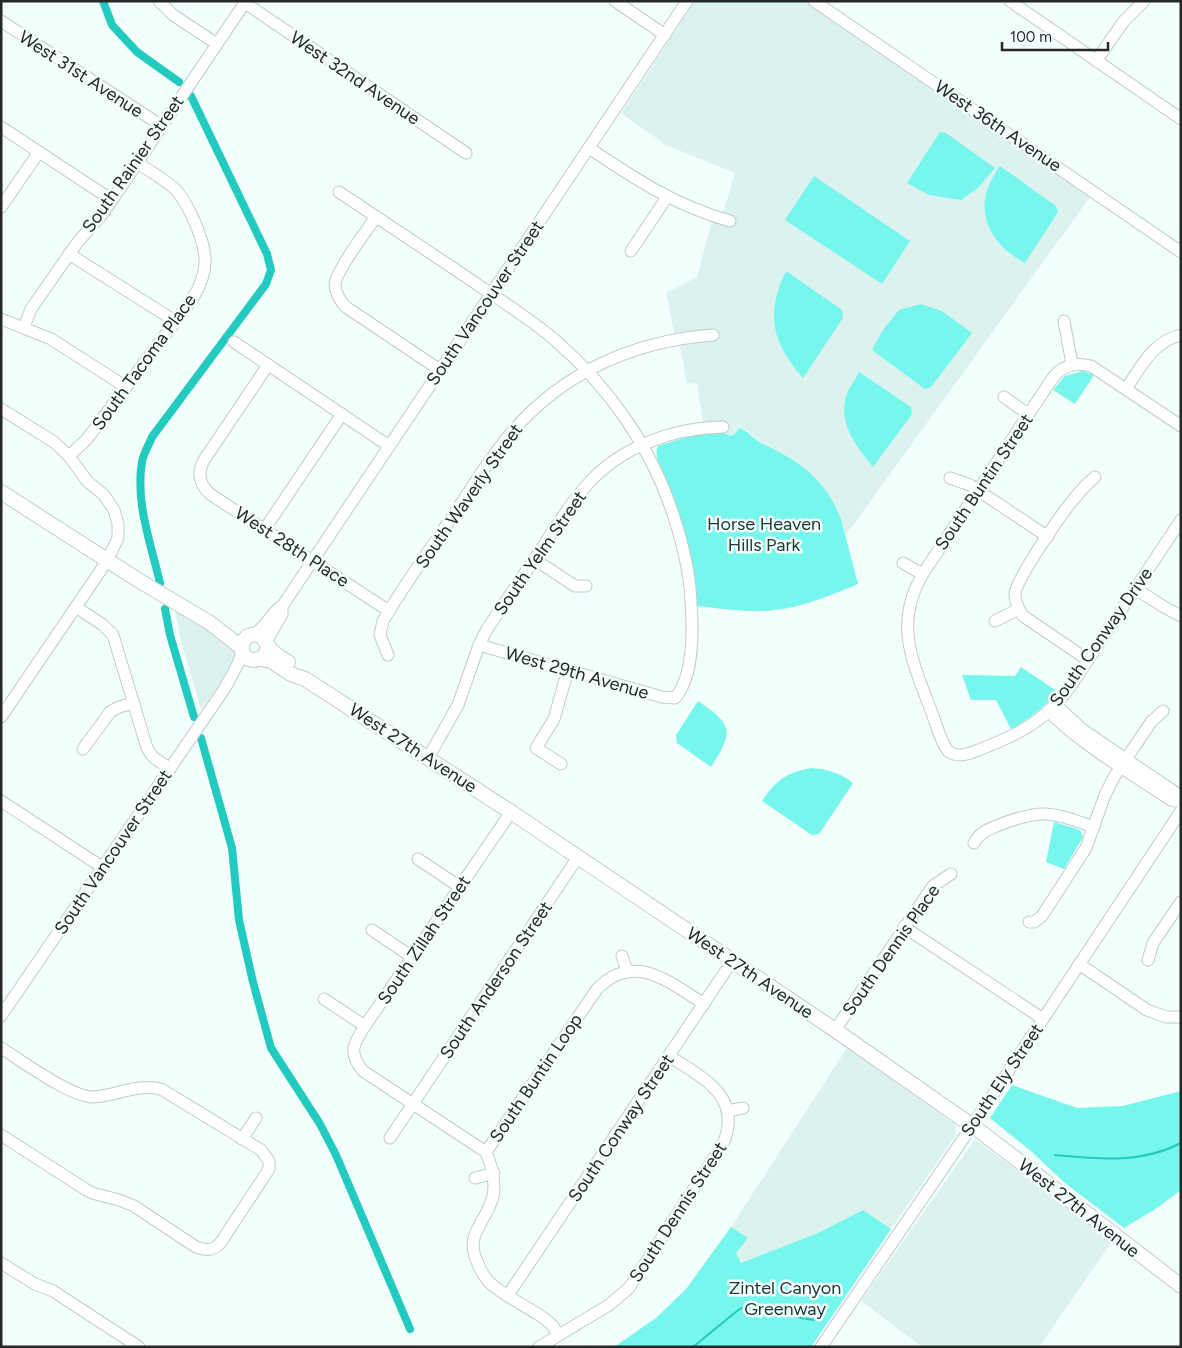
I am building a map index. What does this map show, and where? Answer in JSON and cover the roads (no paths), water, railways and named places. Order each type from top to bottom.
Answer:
[{"type":"main road","name":"West 27th Avenue","points":[[1,492],[107,561],[210,623],[220,623],[237,632],[246,643],[246,658],[270,661],[291,674],[305,679],[511,812],[733,960],[972,1126],[1181,1286]]},
{"type":"main road","name":"West 27th Avenue","points":[[246,643],[261,636],[272,652],[298,669],[305,679]]},
{"type":"main road","points":[[258,659],[266,653],[266,643]]},
{"type":"street","points":[[159,1],[173,15],[217,44]]},
{"type":"street","points":[[615,1],[665,35]]},
{"type":"street","name":"South Vancouver Street","points":[[1,1016],[225,688],[239,662],[246,643],[262,629],[275,610],[283,605],[687,1]]},
{"type":"street","name":"West 36th Avenue","points":[[814,1],[1181,252]]},
{"type":"street","points":[[1010,1],[1181,119]]},
{"type":"street","points":[[1096,61],[1124,20],[1144,1]]},
{"type":"street","name":"South Rainier Street","points":[[24,327],[31,309],[82,236],[112,200],[245,2]]},
{"type":"street","name":"West 32nd Avenue","points":[[245,2],[466,153]]},
{"type":"street","name":"West 31st Avenue","points":[[1,21],[162,126]]},
{"type":"street","points":[[1,127],[112,200]]},
{"type":"street","points":[[589,148],[666,197],[730,221]]},
{"type":"street","points":[[1,207],[39,152]]},
{"type":"street","name":"South Tacoma Place","points":[[69,456],[87,439],[196,293],[203,279],[205,248],[199,231],[182,197],[165,181],[137,163]]},
{"type":"street","points":[[339,192],[491,294],[554,339],[587,370],[618,407],[643,445]]},
{"type":"street","points":[[631,251],[666,197]]},
{"type":"street","points":[[376,217],[339,273],[335,284],[338,296],[346,306],[440,370]]},
{"type":"street","points":[[70,254],[175,321]]},
{"type":"street","points":[[1,319],[51,338],[126,387]]},
{"type":"street","points":[[1064,321],[1072,364],[1091,366],[1181,426]]},
{"type":"street","name":"South Waverly Street","points":[[388,655],[380,634],[383,621],[389,611],[491,458],[511,433],[548,396],[587,370],[638,348],[677,338],[713,335]]},
{"type":"street","points":[[1126,389],[1154,349],[1172,337],[1181,335]]},
{"type":"street","points":[[234,342],[389,446]]},
{"type":"street","name":"South Buntin Street","points":[[951,754],[944,745],[910,654],[907,632],[912,597],[922,574],[1056,373],[1072,364]]},
{"type":"street","name":"West 28th Place","points":[[268,365],[204,460],[200,470],[200,479],[210,494],[389,611]]},
{"type":"street","points":[[1004,397],[1028,414]]},
{"type":"street","points":[[1,409],[54,442],[69,456],[87,481],[104,495],[114,510],[118,524],[118,538],[107,561],[1,716]]},
{"type":"street","points":[[264,530],[342,414]]},
{"type":"street","name":"South Yelm Street","points":[[428,758],[458,705],[479,645],[489,626],[587,485],[612,463],[643,445],[686,430],[722,427]]},
{"type":"street","name":"West 29th Avenue","points":[[479,645],[668,698],[675,698],[680,692],[684,684],[690,655],[691,595],[682,545],[670,505],[656,469],[643,445]]},
{"type":"street","points":[[1088,660],[1030,622],[1019,609],[1016,594],[1018,585],[1072,501],[1095,477]]},
{"type":"street","points":[[950,478],[970,485],[1048,537]]},
{"type":"street","name":"South Conway Drive","points":[[951,754],[960,756],[1006,739],[1034,724],[1052,708],[1088,660],[1135,584],[1181,520]]},
{"type":"street","points":[[534,559],[575,586],[586,586]]},
{"type":"street","points":[[903,563],[922,574]]},
{"type":"street","points":[[1135,584],[1164,607],[1181,616]]},
{"type":"street","name":"South Vancouver Street","points":[[266,643],[282,614],[283,605]]},
{"type":"street","points":[[76,606],[104,625],[113,635],[147,748],[153,757],[170,769]]},
{"type":"street","points":[[994,621],[1019,609]]},
{"type":"street","name":"South Vancouver Street","points":[[225,688],[244,669],[258,659]]},
{"type":"street","points":[[561,764],[536,748],[554,719],[568,670]]},
{"type":"street","points":[[84,749],[110,712],[119,707],[134,703]]},
{"type":"street","points":[[1052,708],[1076,737],[1176,792],[1181,798]]},
{"type":"street","points":[[1029,922],[1034,922],[1042,916],[1084,852],[1109,785],[1151,722],[1163,711]]},
{"type":"street","points":[[1123,762],[1171,800],[1181,802]]},
{"type":"street","points":[[1,801],[102,866]]},
{"type":"street","name":"South Ely Street","points":[[822,1347],[972,1126],[1181,811]]},
{"type":"street","name":"South Zillah Street","points":[[414,1104],[363,1071],[357,1064],[353,1050],[365,1026],[511,812]]},
{"type":"street","points":[[974,843],[982,832],[1014,819],[1036,814],[1057,815],[1094,827]]},
{"type":"street","name":"South Anderson Street","points":[[390,1138],[578,857]]},
{"type":"street","points":[[418,859],[460,887]]},
{"type":"street","name":"South Dennis Place","points":[[835,1030],[933,886],[951,874]]},
{"type":"street","points":[[1148,960],[1153,943],[1181,902]]},
{"type":"street","points":[[904,927],[1043,1019]]},
{"type":"street","points":[[372,930],[412,957]]},
{"type":"street","points":[[622,956],[627,972]]},
{"type":"street","name":"South Conway Street","points":[[508,1295],[733,960]]},
{"type":"street","points":[[1079,964],[1147,1010],[1166,1017],[1181,1017]]},
{"type":"street","name":"South Buntin Loop","points":[[558,1335],[553,1326],[545,1319],[490,1283],[474,1257],[473,1238],[490,1208],[493,1198],[494,1173],[486,1152],[596,988],[605,980],[627,972],[650,972],[704,1004]]},
{"type":"street","points":[[324,999],[365,1026]]},
{"type":"street","points":[[1,1048],[77,1094],[95,1097],[144,1087],[161,1089],[261,1150],[269,1161],[269,1169],[218,1246],[207,1250],[196,1247],[134,1206],[92,1193],[1,1135]]},
{"type":"street","name":"South Dennis Street","points":[[539,1347],[609,1305],[629,1288],[723,1144],[729,1125],[727,1111],[719,1092],[712,1084],[669,1056]]},
{"type":"street","points":[[414,1104],[486,1152]]},
{"type":"street","points":[[727,1111],[743,1108]]},
{"type":"street","points":[[242,1139],[256,1118]]},
{"type":"street","points":[[475,1178],[494,1173]]},
{"type":"street","points":[[1,1263],[35,1284],[53,1291],[139,1347]]},
{"type":"waterway","points":[[103,1],[112,25],[137,52],[179,82]]},
{"type":"waterway","points":[[160,583],[142,508],[140,477],[144,456],[152,437],[266,284],[271,270],[267,254],[191,96]]},
{"type":"waterway","points":[[165,609],[170,635],[194,717]]},
{"type":"waterway","points":[[201,738],[232,848],[239,920],[271,1048],[320,1124],[336,1155],[410,1329]]},
{"type":"waterway","points":[[1055,1155],[1087,1158],[1135,1157],[1166,1150],[1181,1143]]},
{"type":"waterway","points":[[693,1347],[747,1305],[771,1307],[801,1318],[815,1320]]},
{"type":"park label","name":"Horse Heaven Hills Park","points":[[764,534]]},
{"type":"park label","name":"Zintel Canyon Greenway","points":[[785,1298]]}]
